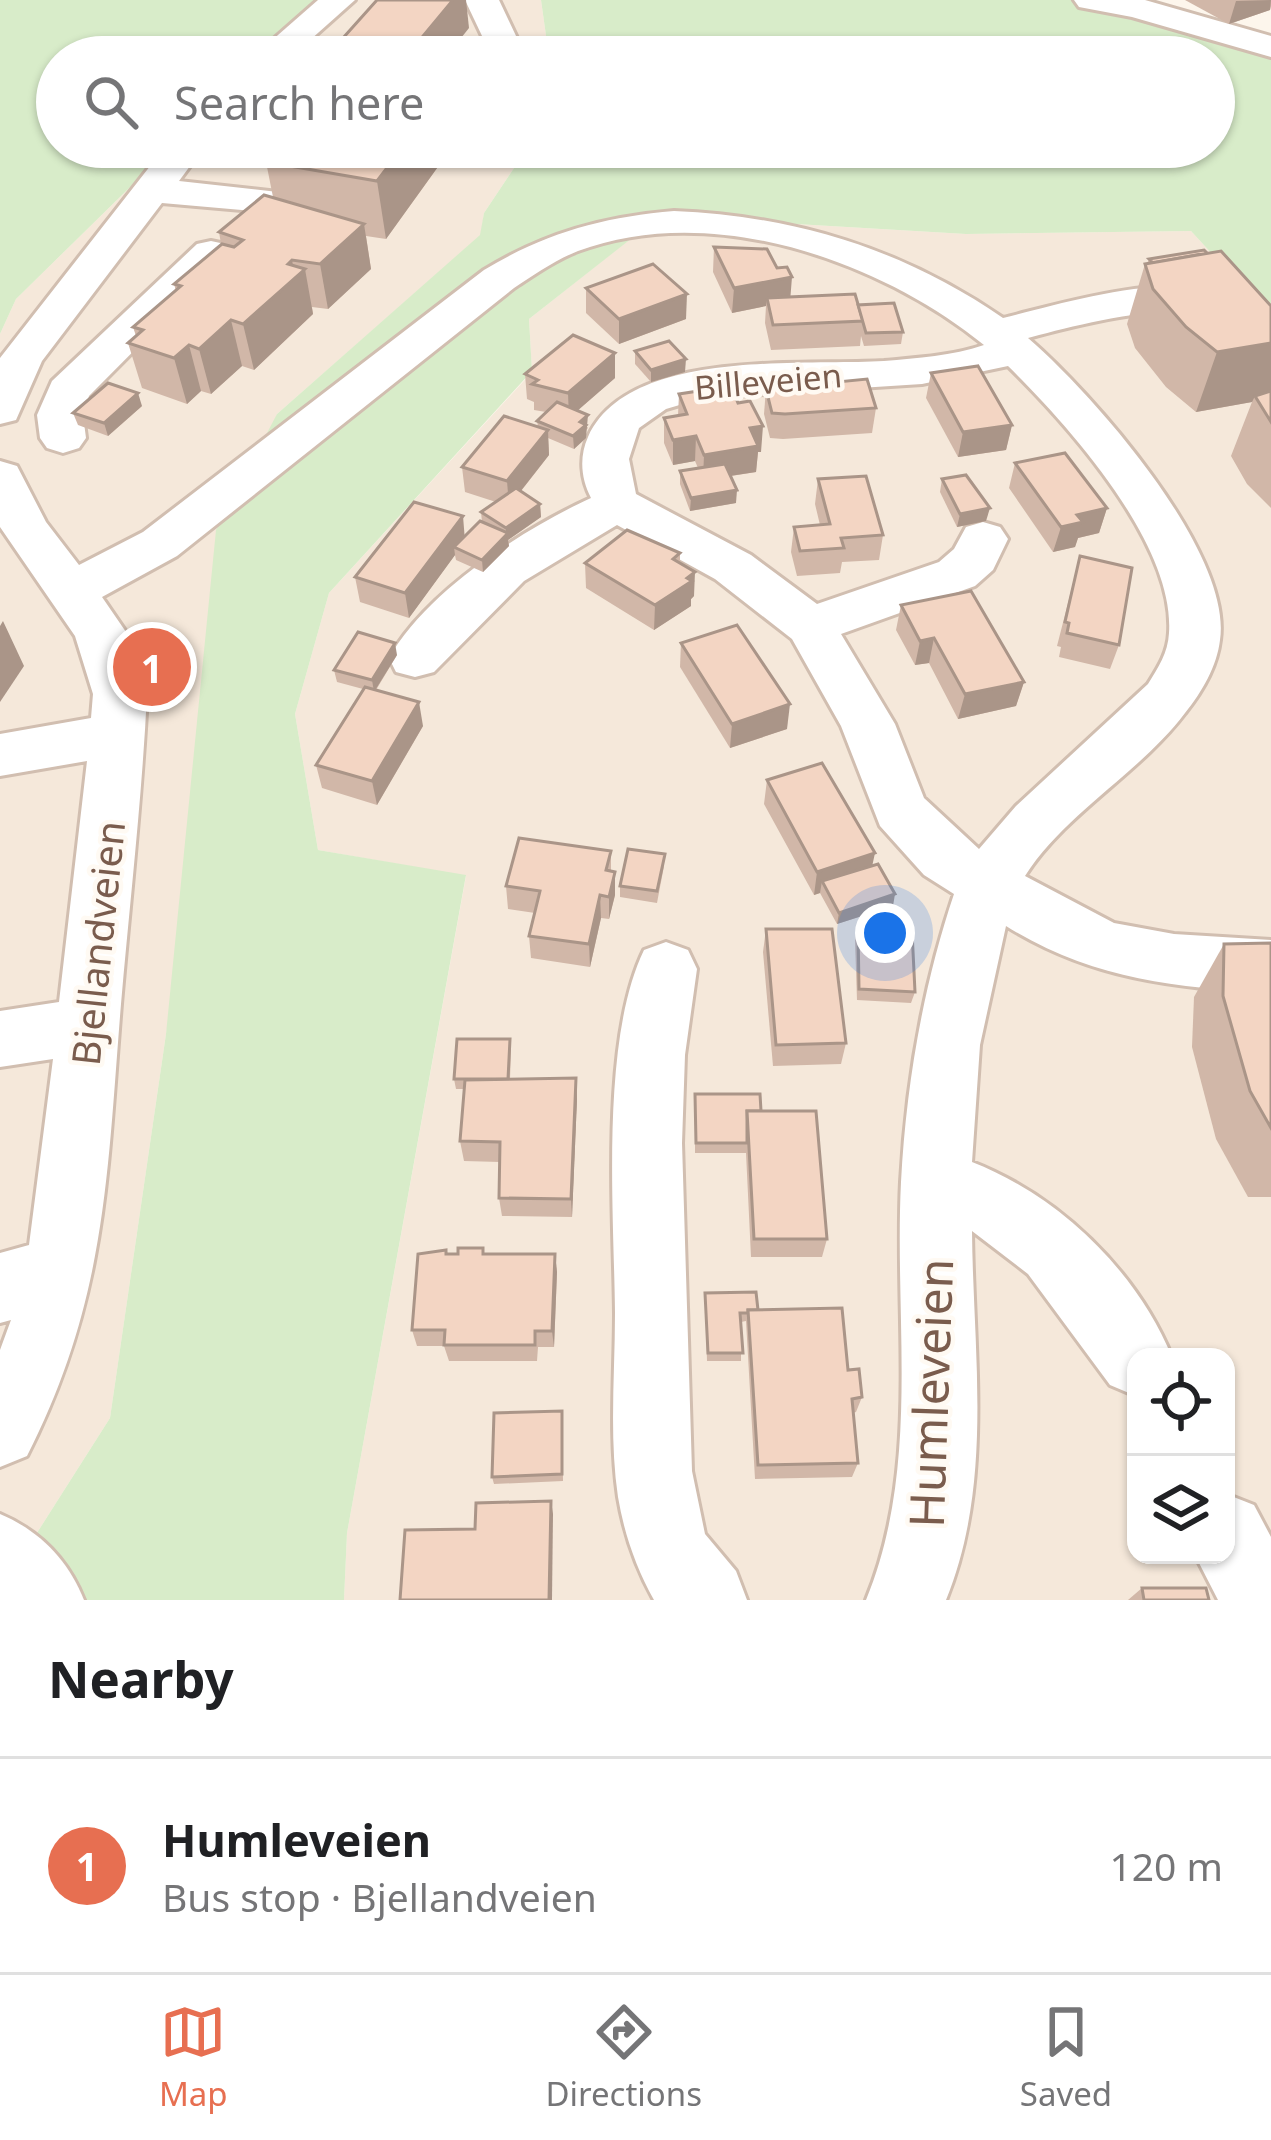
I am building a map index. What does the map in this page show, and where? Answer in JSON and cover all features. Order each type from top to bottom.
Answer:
[{"type":"street","points":[[295,36],[338,0]]},
{"type":"street","points":[[482,0],[499,36]]},
{"type":"street","points":[[1091,0],[1138,4],[1271,47]]},
{"type":"street","points":[[0,410],[34,340],[168,168]]},
{"type":"street","points":[[151,190],[264,200]]},
{"type":"street","name":"Humleveien","points":[[72,591],[160,544],[499,279],[543,251],[592,233],[679,222],[727,225],[834,248],[930,289],[1005,341],[1054,384],[1164,530],[1192,595],[1195,641],[1187,669],[1149,717],[1051,808],[989,881],[958,987],[938,1112],[939,1393],[933,1514],[920,1570],[906,1600]]},
{"type":"street","points":[[63,437],[60,415],[68,391],[103,379],[211,253]]},
{"type":"street","points":[[1005,341],[1102,310],[1204,301],[1226,312],[1271,366]]},
{"type":"street","points":[[34,340],[103,379]]},
{"type":"street","name":"Billeveien","points":[[618,505],[610,492],[606,442],[616,425],[646,400],[729,382],[956,366],[1005,341]]},
{"type":"street","name":"Bjellandveien","points":[[0,478],[25,528],[100,632],[120,694],[88,1025],[29,1280],[30,1369],[0,1430]]},
{"type":"street","points":[[415,658],[516,558],[566,527],[618,505],[733,567],[810,626],[868,724],[900,810],[944,858],[1046,919],[1127,954],[1271,967]]},
{"type":"street","points":[[810,626],[957,574],[975,558],[983,539]]},
{"type":"street","points":[[0,755],[117,735]]},
{"type":"street","points":[[666,969],[655,1018],[649,1185],[652,1460],[662,1522],[676,1564],[706,1600]]},
{"type":"street","points":[[0,1039],[88,1025]]},
{"type":"street","points":[[935,1181],[971,1192],[1019,1217],[1082,1279],[1129,1348]]},
{"type":"street","points":[[1235,1550],[1261,1600]]},
{"type":"street","points":[[0,1554],[44,1600]]},
{"type":"shaded area","points":[[321,0],[541,0],[546,36],[284,36]]},
{"type":"shaded area","points":[[150,168],[514,168],[484,213],[481,235],[277,414],[166,1034],[110,1418],[0,1591],[0,334],[16,299]]},
{"type":"shaded area","points":[[659,216],[966,234],[1191,231],[1271,318],[1271,1600],[344,1600],[347,1533],[466,876],[318,850],[295,714],[329,593],[532,372],[529,319]]},
{"type":"green space","points":[[0,0],[321,0],[284,36],[36,36],[36,168],[150,168],[16,299],[0,334]]},
{"type":"green space","points":[[541,0],[1110,0],[1271,46],[1271,318],[1191,231],[966,234],[660,216],[529,319],[532,371],[329,593],[295,714],[318,850],[466,875],[347,1533],[344,1600],[0,1600],[0,1591],[110,1418],[166,1034],[216,530],[277,414],[480,235],[484,213],[514,168],[1235,168],[1235,36],[546,36]]},
{"type":"building","points":[[377,0],[453,0],[423,36],[345,36]]},
{"type":"building","points":[[301,168],[387,168],[377,181]]},
{"type":"building","points":[[264,195],[364,224],[320,264],[292,260],[288,264],[305,269],[243,324],[231,320],[199,349],[189,345],[174,358],[128,343],[143,330],[133,327],[181,286],[174,284],[222,244],[234,247],[243,240],[219,232]]},
{"type":"building","points":[[714,247],[767,249],[777,268],[787,267],[792,277],[734,288]]},
{"type":"building","points":[[1221,251],[1271,306],[1271,343],[1217,352],[1186,327],[1153,289],[1145,264]]},
{"type":"building","points":[[1207,253],[1153,263],[1149,259]]},
{"type":"building","points":[[653,264],[687,294],[619,319],[586,288]]},
{"type":"building","points":[[855,294],[863,321],[773,325],[767,298]]},
{"type":"building","points":[[894,303],[903,332],[866,333],[858,305]]},
{"type":"building","points":[[573,335],[615,353],[568,393],[532,384],[538,380],[525,374]]},
{"type":"building","points":[[669,341],[686,359],[651,370],[635,351]]},
{"type":"building","points":[[978,366],[1012,425],[963,432],[931,373]]},
{"type":"building","points":[[867,379],[876,408],[772,413],[766,389]]},
{"type":"building","points":[[108,383],[138,393],[104,423],[73,413]]},
{"type":"building","points":[[731,386],[738,403],[750,401],[763,426],[750,428],[758,446],[704,455],[696,436],[673,440],[664,418],[687,414],[679,394]]},
{"type":"building","points":[[1271,391],[1271,422],[1255,396]]},
{"type":"building","points":[[557,402],[588,415],[580,422],[586,425],[573,436],[537,421]]},
{"type":"building","points":[[504,416],[548,430],[507,481],[462,467]]},
{"type":"building","points":[[1065,453],[1107,508],[1077,515],[1083,522],[1061,527],[1015,463]]},
{"type":"building","points":[[725,464],[737,490],[691,498],[680,471]]},
{"type":"building","points":[[966,475],[990,508],[960,514],[942,479]]},
{"type":"building","points":[[866,476],[883,535],[841,538],[844,548],[800,551],[794,527],[830,524],[818,479]]},
{"type":"building","points":[[516,488],[540,504],[506,528],[481,512]]},
{"type":"building","points":[[414,502],[463,516],[405,593],[355,577]]},
{"type":"building","points":[[480,521],[508,533],[482,560],[454,547]]},
{"type":"building","points":[[627,530],[680,553],[673,559],[695,572],[687,578],[692,581],[655,605],[585,563]]},
{"type":"building","points":[[1080,556],[1132,568],[1119,645],[1067,633],[1069,623],[1065,622]]},
{"type":"building","points":[[971,591],[1024,682],[965,694],[934,638],[920,641],[901,605]]},
{"type":"building","points":[[737,625],[790,704],[732,724],[681,643]]},
{"type":"building","points":[[358,632],[395,643],[372,680],[334,670]]},
{"type":"building","points":[[365,687],[419,702],[372,781],[316,765]]},
{"type":"building","points":[[822,763],[875,853],[817,872],[767,780]]},
{"type":"building","points":[[519,838],[611,851],[606,870],[615,872],[609,897],[600,895],[589,944],[529,936],[540,891],[506,886]]},
{"type":"building","points":[[628,849],[665,854],[657,891],[620,886]]},
{"type":"building","points":[[878,864],[895,894],[839,913],[822,881]]},
{"type":"building","points":[[858,928],[912,931],[915,992],[859,989]]},
{"type":"building","points":[[766,929],[832,929],[846,1043],[776,1045]]},
{"type":"building","points":[[1271,943],[1271,1128],[1250,1091],[1223,996],[1224,944]]},
{"type":"building","points":[[457,1039],[510,1039],[508,1079],[454,1079]]},
{"type":"building","points":[[576,1078],[571,1199],[499,1198],[500,1142],[460,1141],[465,1080]]},
{"type":"building","points":[[695,1094],[760,1094],[761,1111],[747,1111],[747,1143],[696,1143]]},
{"type":"building","points":[[747,1111],[816,1111],[827,1239],[754,1239]]},
{"type":"building","points":[[458,1248],[483,1248],[483,1254],[555,1254],[552,1331],[535,1331],[535,1345],[444,1345],[445,1330],[412,1330],[418,1254],[446,1250],[446,1254],[458,1254]]},
{"type":"building","points":[[756,1292],[758,1310],[740,1313],[743,1353],[708,1353],[705,1293]]},
{"type":"building","points":[[842,1308],[848,1370],[859,1369],[862,1397],[852,1399],[858,1463],[758,1465],[748,1310]]},
{"type":"building","points":[[562,1411],[562,1474],[492,1477],[494,1413]]},
{"type":"building","points":[[551,1501],[549,1600],[400,1600],[405,1530],[475,1529],[476,1503]]},
{"type":"building","points":[[1142,1588],[1206,1588],[1209,1600],[1144,1600]]},
{"type":"place","name":"Humleveien","points":[[152,667]]}]
